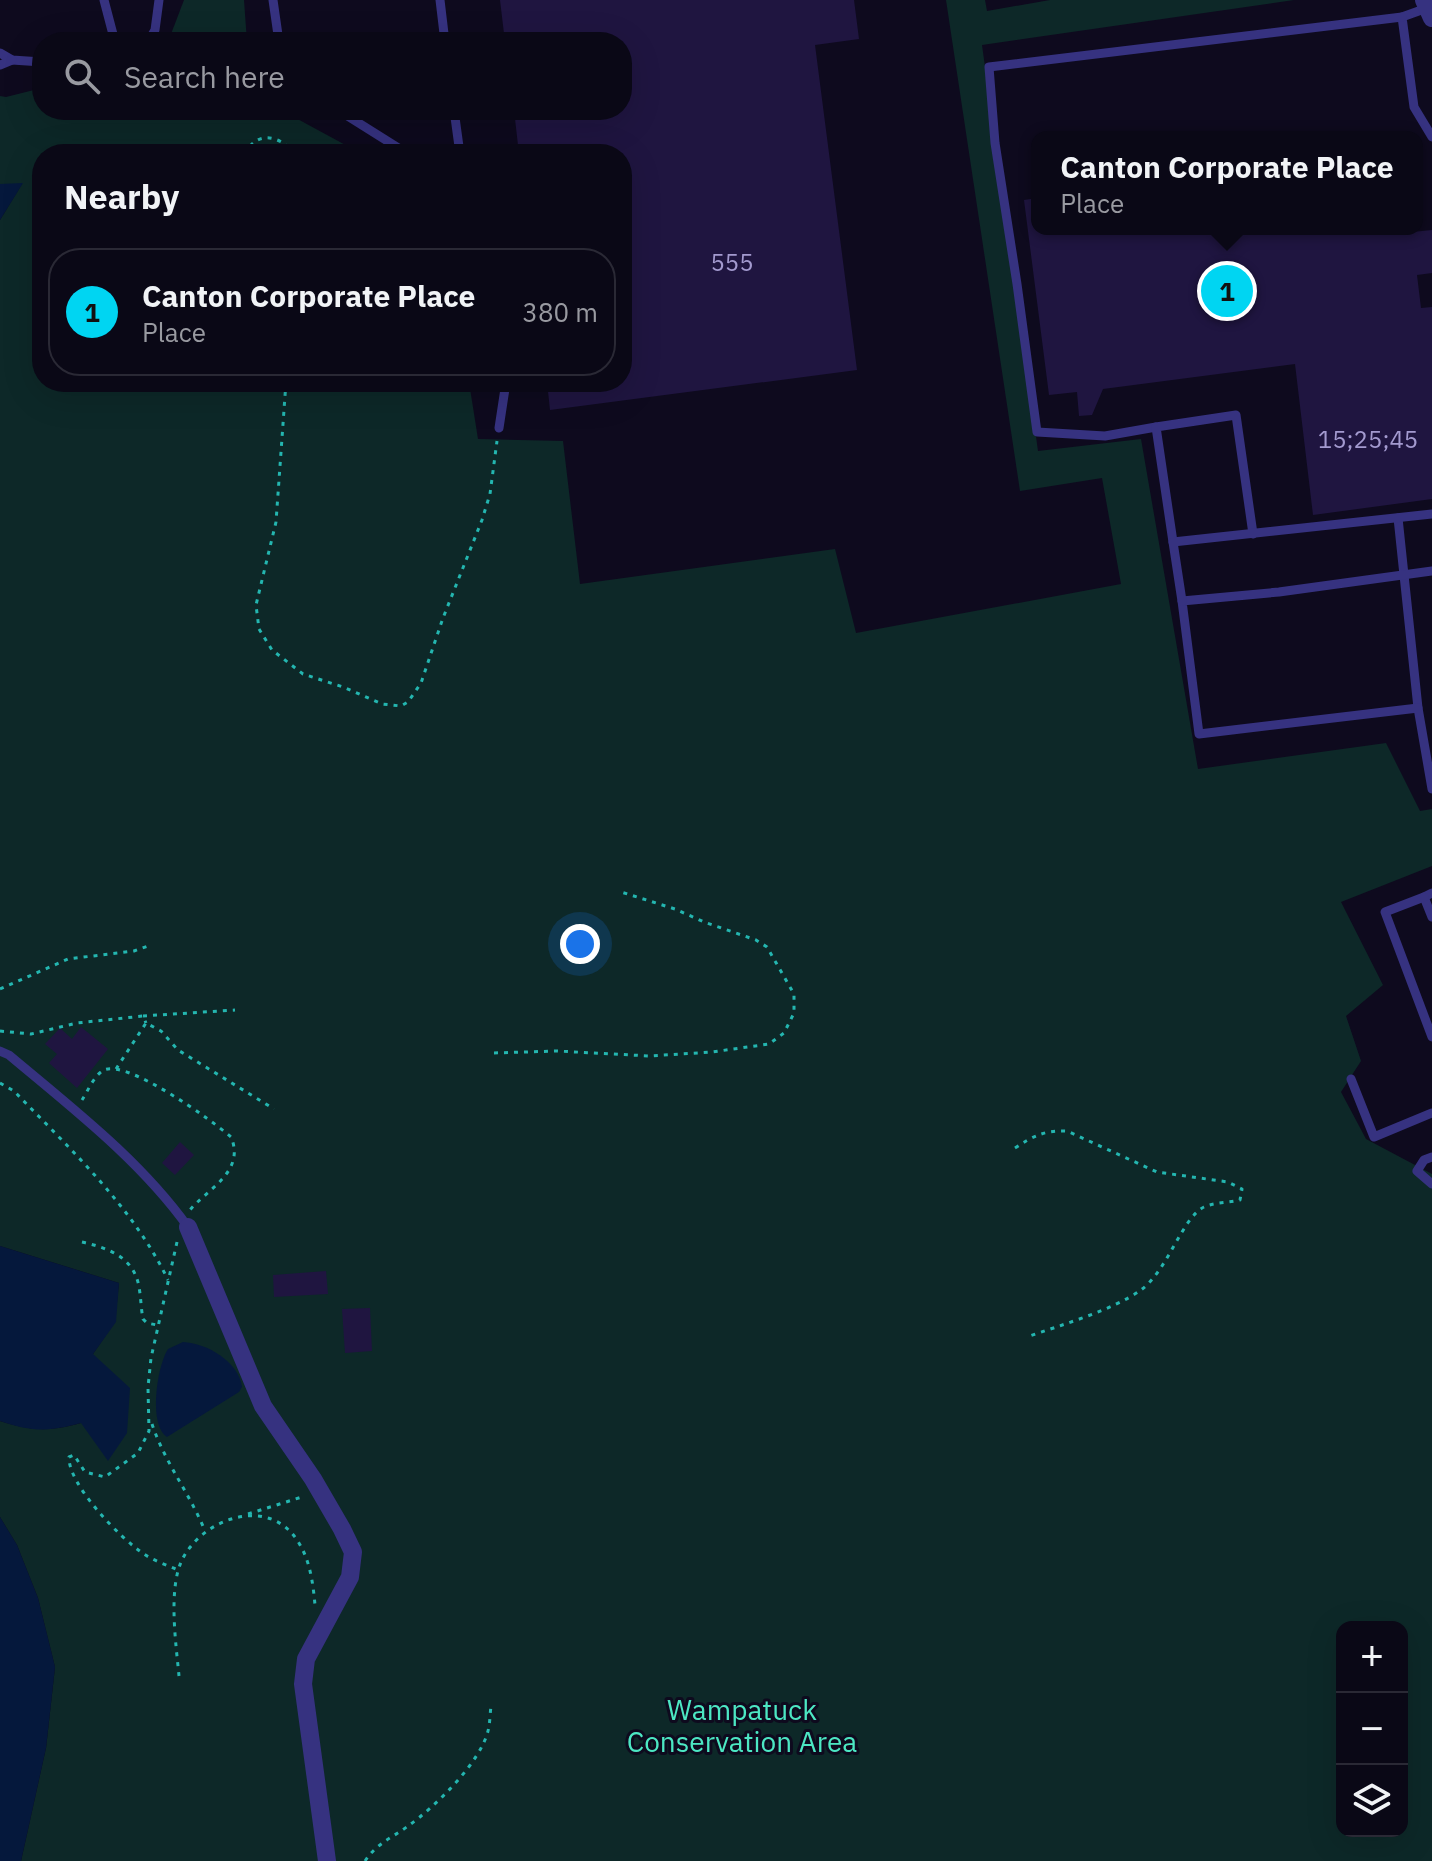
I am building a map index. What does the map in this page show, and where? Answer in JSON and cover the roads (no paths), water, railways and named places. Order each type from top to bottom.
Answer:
[{"type":"street","points":[[185,1222],[263,1406],[320,1492],[353,1552],[350,1577],[306,1659],[303,1684],[327,1861]]},
{"type":"lane","points":[[104,0],[112,32]]},
{"type":"lane","points":[[154,32],[159,0]]},
{"type":"lane","points":[[273,0],[278,32]]},
{"type":"lane","points":[[440,0],[444,32]]},
{"type":"lane","points":[[1253,534],[1236,415],[1105,436],[1037,432],[995,143],[989,67],[1402,17],[1428,9]]},
{"type":"lane","points":[[1402,17],[1414,107],[1432,137]]},
{"type":"lane","points":[[0,53],[12,60]]},
{"type":"lane","points":[[0,65],[12,60],[32,61]]},
{"type":"lane","points":[[354,120],[392,144]]},
{"type":"lane","points":[[455,120],[459,144]]},
{"type":"lane","points":[[499,428],[504,392]]},
{"type":"lane","points":[[1156,427],[1199,734],[1418,708]]},
{"type":"lane","points":[[1173,542],[1432,514]]},
{"type":"lane","points":[[1398,518],[1418,708],[1432,789]]},
{"type":"lane","points":[[1182,601],[1279,592],[1432,571]]},
{"type":"lane","points":[[1432,917],[1428,895],[1385,912],[1432,1037]]},
{"type":"lane","points":[[0,1051],[9,1055],[75,1110],[133,1164],[185,1222]]},
{"type":"lane","points":[[1351,1079],[1374,1137],[1432,1113]]},
{"type":"lane","points":[[1432,1157],[1424,1160],[1417,1171],[1432,1184]]},
{"type":"water","points":[[23,183],[0,220],[0,184]]},
{"type":"water","points":[[0,1246],[119,1283],[116,1322],[93,1354],[130,1388],[127,1433],[108,1461],[81,1423],[40,1430],[0,1421]]},
{"type":"water","points":[[183,1342],[211,1350],[228,1362],[240,1378],[242,1387],[239,1392],[167,1437],[158,1421],[158,1381],[168,1349]]},
{"type":"water","points":[[0,1517],[17,1545],[38,1598],[55,1667],[46,1748],[21,1861],[0,1861]]},
{"type":"place","name":"Canton Corporate Place","points":[[1227,291]]},
{"type":"park label","name":"Wampatuck Conservation Area","points":[[742,1725]]}]
